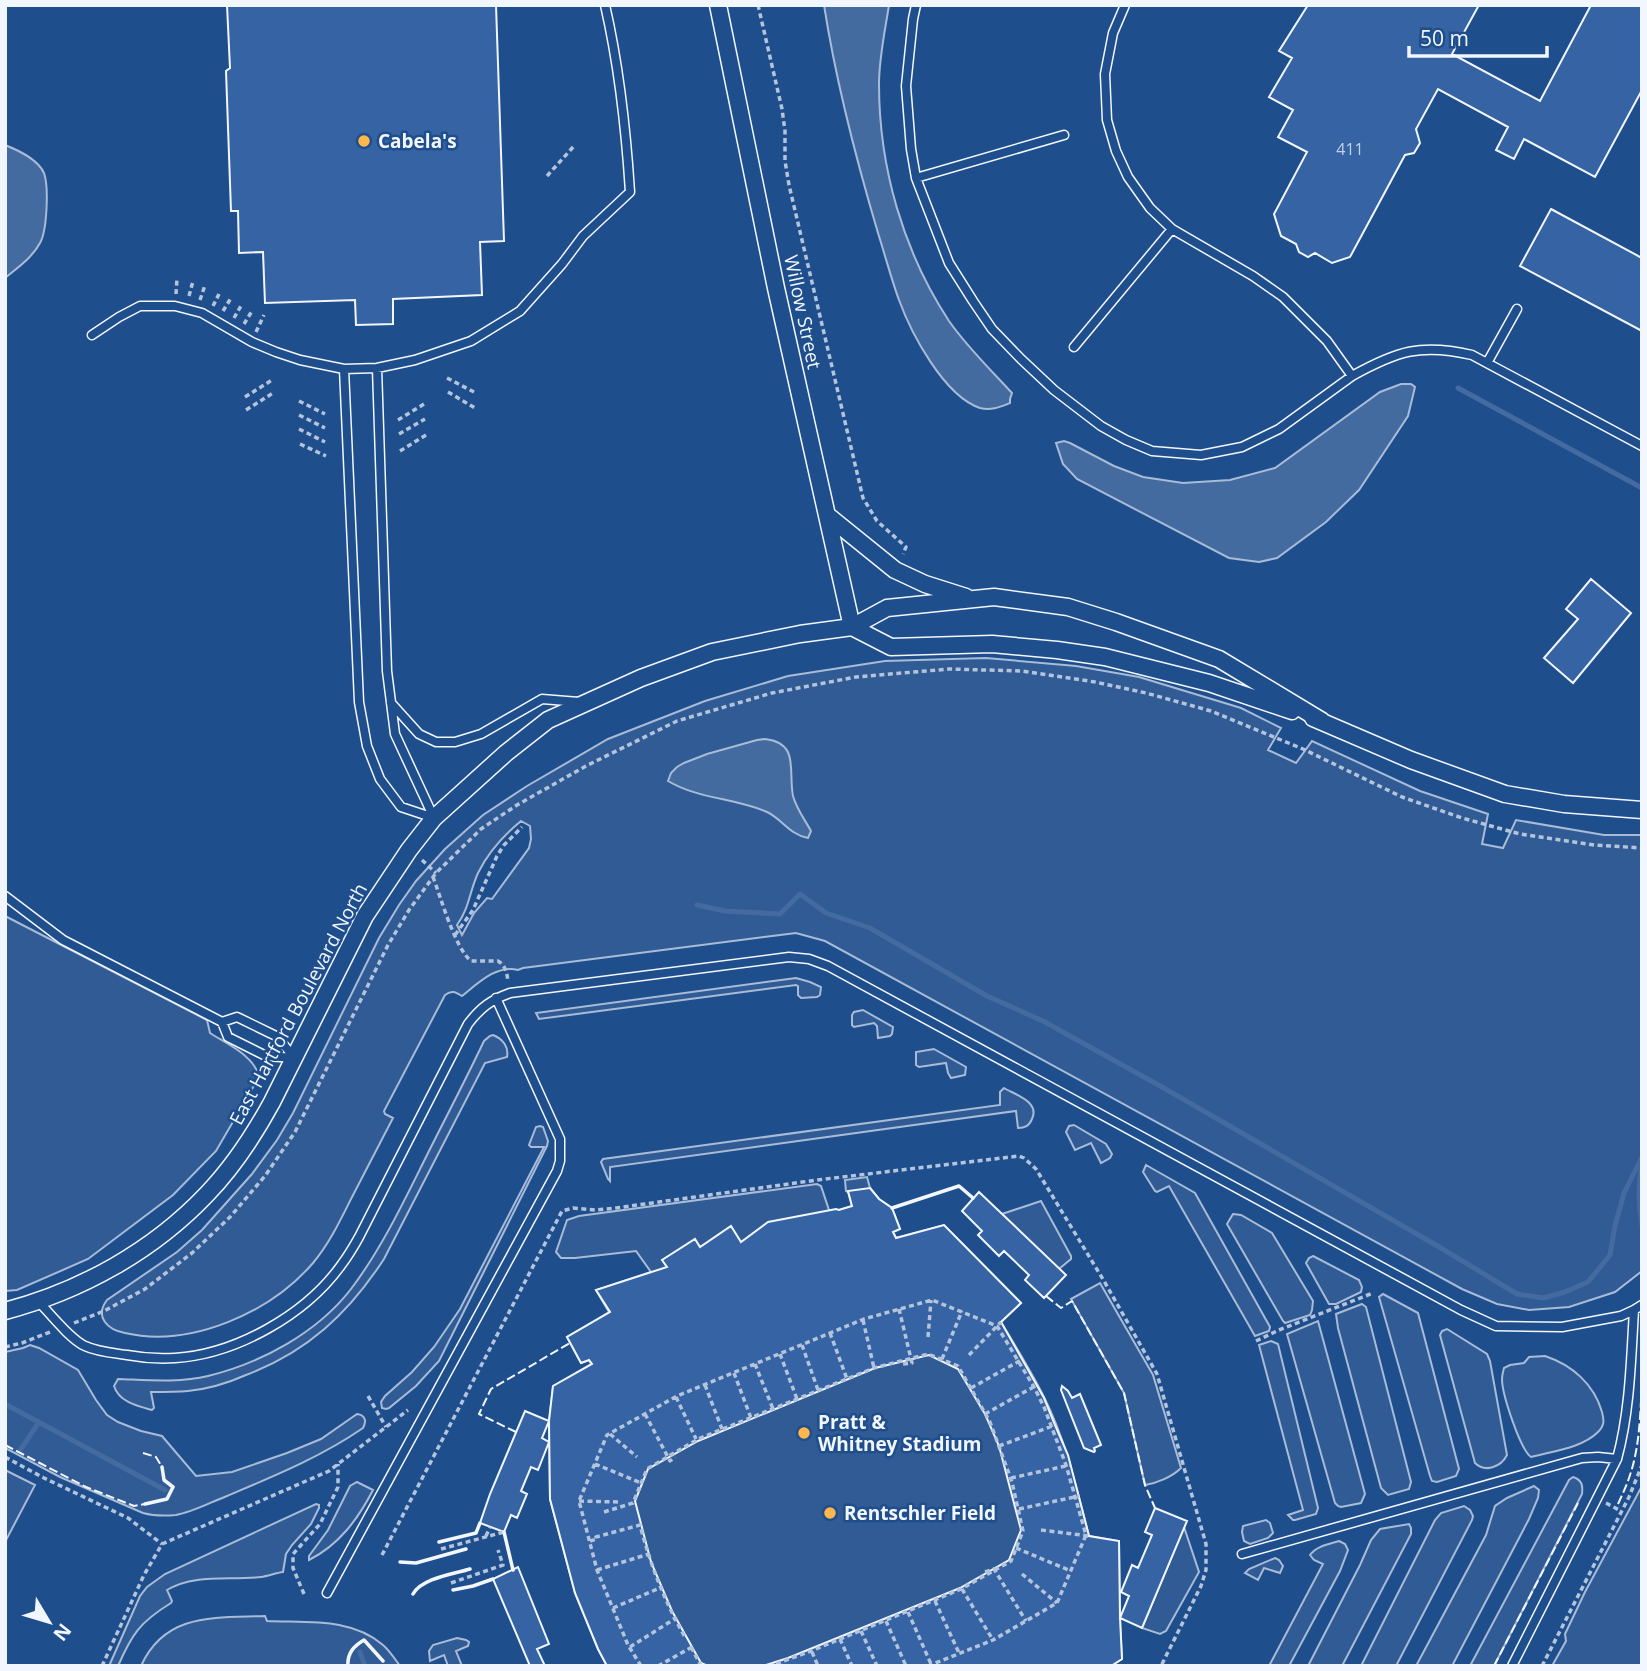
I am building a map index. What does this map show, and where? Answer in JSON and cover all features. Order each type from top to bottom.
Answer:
[{"type":"street","name":"Willow Street","points":[[718,5],[775,288],[852,627]]},
{"type":"street","points":[[827,515],[895,570],[925,584],[972,599]]},
{"type":"street","points":[[852,627],[887,608],[972,599],[994,597],[1068,607],[1219,659],[1322,721]]},
{"type":"street","points":[[852,627],[891,647],[992,644],[1105,657],[1209,683],[1322,721],[1411,760],[1505,794],[1563,804],[1642,810]]},
{"type":"street","name":"East Hartford Boulevard North","points":[[5,1311],[40,1302],[87,1281],[139,1252],[207,1195],[234,1163],[257,1128],[365,916],[409,850],[434,818],[506,752],[548,720],[641,678],[712,652],[800,634],[852,627]]},
{"type":"lane","points":[[92,335],[140,306],[175,306],[202,313],[245,338],[300,360],[344,369],[377,368],[421,359],[471,341],[520,311],[583,236],[630,192],[616,51],[605,5]]},
{"type":"lane","points":[[916,5],[906,86],[911,149],[916,178],[949,263],[992,329],[1054,390],[1101,426],[1152,451],[1201,455],[1242,447],[1279,429],[1352,376],[1381,360],[1409,351],[1434,349],[1472,355],[1642,446]]},
{"type":"lane","points":[[1125,5],[1113,33],[1105,74],[1107,120],[1116,151],[1128,177],[1150,208],[1172,229],[1253,276],[1283,297],[1326,341],[1352,376]]},
{"type":"lane","points":[[916,178],[1064,135]]},
{"type":"lane","points":[[1074,346],[1172,229]]},
{"type":"lane","points":[[1487,363],[1517,309]]},
{"type":"lane","points":[[377,368],[387,671],[391,703],[395,734],[434,818]]},
{"type":"lane","points":[[344,369],[359,702],[367,746],[380,779],[401,807],[434,818]]},
{"type":"lane","points":[[391,703],[419,734],[436,742],[455,742],[481,734],[542,699],[588,702]]},
{"type":"lane","points":[[5,896],[63,940],[222,1022],[228,1037],[266,1056],[295,1058]]},
{"type":"lane","points":[[40,1302],[83,1346],[106,1352],[148,1359],[176,1358],[208,1353],[239,1343],[293,1313],[342,1266],[468,1024],[480,1009],[510,993],[773,958],[809,958],[1461,1310],[1496,1326],[1562,1327],[1621,1316],[1638,1308]]},
{"type":"lane","points":[[327,1593],[554,1180],[560,1161],[560,1139],[496,999]]},
{"type":"lane","points":[[222,1022],[237,1017],[276,1036],[295,1058]]},
{"type":"lane","points":[[1512,1666],[1617,1459],[1627,1410],[1638,1308]]},
{"type":"lane","points":[[1242,1554],[1582,1458],[1617,1459]]},
{"type":"path","points":[[758,5],[782,109],[789,185],[863,498],[877,521],[906,547]]},
{"type":"path","points":[[547,176],[574,146]]},
{"type":"path","points":[[447,378],[474,392]]},
{"type":"path","points":[[245,397],[272,380]]},
{"type":"path","points":[[448,392],[475,408]]},
{"type":"path","points":[[246,410],[273,393]]},
{"type":"path","points":[[299,401],[325,414]]},
{"type":"path","points":[[398,420],[424,404]]},
{"type":"path","points":[[299,415],[325,428]]},
{"type":"path","points":[[399,434],[425,419]]},
{"type":"path","points":[[299,429],[325,442]]},
{"type":"path","points":[[400,451],[426,435]]},
{"type":"path","points":[[300,444],[326,456]]},
{"type":"path","points":[[104,1311],[145,1289],[192,1253],[230,1217],[265,1176],[295,1132],[388,945],[433,877],[481,829],[517,805],[586,766],[677,721],[784,690],[856,677],[948,669],[1022,671],[1095,682],[1211,711],[1303,749],[1402,797],[1462,818],[1520,834],[1594,845],[1642,848]]},
{"type":"path","points":[[455,935],[473,910],[497,856],[504,845],[523,827]]},
{"type":"path","points":[[433,877],[455,935],[468,958],[471,961],[498,961],[507,972]]},
{"type":"path","points":[[382,1555],[562,1211],[573,1208],[616,1208],[1018,1156],[1036,1169],[1157,1374],[1206,1544],[1206,1570],[1201,1587],[1161,1666]]},
{"type":"path","points":[[1256,1341],[1373,1293]]},
{"type":"path","points":[[928,1337],[930,1300]]},
{"type":"path","points":[[641,1666],[597,1570],[579,1501],[607,1435],[676,1397],[863,1320],[930,1300],[999,1324],[1036,1386],[1053,1426],[1068,1465],[1088,1536],[1057,1603],[993,1640],[930,1665],[908,1611]]},
{"type":"path","points":[[898,1309],[912,1363],[903,1364]]},
{"type":"path","points":[[942,1359],[962,1311]]},
{"type":"path","points":[[863,1320],[874,1368]]},
{"type":"path","points":[[969,1355],[999,1324]]},
{"type":"path","points":[[830,1333],[847,1379]]},
{"type":"path","points":[[5,1347],[22,1343]]},
{"type":"path","points":[[802,1345],[818,1390]]},
{"type":"path","points":[[780,1354],[797,1399]]},
{"type":"path","points":[[604,1512],[633,1503],[647,1469],[722,1429],[874,1368],[911,1358],[928,1354],[958,1366],[985,1414],[1011,1478],[1023,1531],[1011,1561],[962,1589],[785,1664],[770,1666]]},
{"type":"path","points":[[971,1388],[1021,1360]]},
{"type":"path","points":[[755,1364],[773,1409]]},
{"type":"path","points":[[734,1373],[751,1418]]},
{"type":"path","points":[[705,1385],[722,1429]]},
{"type":"path","points":[[985,1414],[1036,1386]]},
{"type":"path","points":[[368,1396],[386,1427]]},
{"type":"path","points":[[676,1397],[697,1440]]},
{"type":"path","points":[[102,1666],[144,1575],[162,1544],[329,1471],[408,1410]]},
{"type":"path","points":[[645,1414],[670,1461],[675,1457]]},
{"type":"path","points":[[999,1446],[1053,1426]]},
{"type":"path","points":[[610,1434],[637,1457]]},
{"type":"path","points":[[5,1457],[128,1518],[162,1544]]},
{"type":"path","points":[[304,1594],[293,1568],[293,1554],[320,1524],[338,1487],[338,1464]]},
{"type":"path","points":[[595,1464],[641,1483]]},
{"type":"path","points":[[1011,1478],[1068,1465]]},
{"type":"path","points":[[1542,1666],[1629,1497],[1642,1465]]},
{"type":"path","points":[[1018,1509],[1077,1497]]},
{"type":"path","points":[[579,1501],[618,1502]]},
{"type":"path","points":[[590,1541],[640,1525],[661,1587],[686,1639]]},
{"type":"path","points":[[486,1536],[490,1527]]},
{"type":"path","points":[[1041,1530],[1088,1536]]},
{"type":"path","points":[[441,1549],[504,1531]]},
{"type":"path","points":[[1016,1548],[1070,1571]]},
{"type":"path","points":[[451,1583],[503,1565],[498,1550]]},
{"type":"path","points":[[597,1570],[648,1554]]},
{"type":"path","points":[[985,1572],[995,1570]]},
{"type":"path","points":[[995,1570],[1026,1621]]},
{"type":"path","points":[[1022,1574],[1057,1603]]},
{"type":"path","points":[[613,1608],[661,1587]]},
{"type":"path","points":[[962,1589],[993,1640]]},
{"type":"path","points":[[934,1600],[959,1653]]},
{"type":"path","points":[[630,1647],[675,1619]]},
{"type":"path","points":[[886,1621],[906,1666]]},
{"type":"path","points":[[861,1631],[877,1666]]},
{"type":"path","points":[[840,1639],[852,1666]]},
{"type":"path","points":[[659,1666],[691,1647],[701,1666]]},
{"type":"path","points":[[811,1651],[818,1666]]},
{"type":"shaded area","points":[[824,5],[889,5],[880,64],[880,115],[883,146],[897,207],[919,266],[933,294],[963,340],[1012,393],[1010,403],[988,409],[980,408],[954,391],[930,362],[904,314],[862,177]]},
{"type":"shaded area","points":[[5,145],[27,156],[41,168],[46,180],[47,198],[46,219],[40,243],[29,258],[5,278]]},
{"type":"shaded area","points":[[1401,384],[1415,387],[1408,416],[1359,490],[1326,522],[1277,558],[1259,562],[1229,558],[1077,479],[1063,464],[1056,443],[1070,443],[1114,466],[1143,477],[1183,483],[1230,480],[1275,468],[1380,392]]},
{"type":"shaded area","points":[[986,658],[1076,666],[1139,677],[1241,708],[1281,728],[1268,750],[1296,763],[1312,741],[1420,791],[1488,814],[1482,844],[1503,848],[1516,820],[1604,835],[1642,835],[1642,1271],[1615,1292],[1569,1307],[1529,1310],[1497,1304],[1462,1289],[825,941],[796,933],[502,970],[488,976],[462,996],[454,992],[447,993],[384,1111],[393,1118],[338,1224],[319,1256],[295,1281],[252,1311],[202,1331],[150,1336],[125,1333],[108,1326],[102,1312],[107,1300],[177,1252],[202,1230],[252,1174],[277,1140],[293,1113],[379,938],[399,905],[445,849],[483,815],[608,739],[705,701],[788,676],[885,661]],"holes":[[[521,821],[530,826],[529,848],[492,899],[487,898],[474,913],[462,935],[457,925],[482,866],[497,845]]]},
{"type":"shaded area","points":[[765,739],[776,742],[788,752],[793,796],[811,831],[808,838],[796,834],[767,812],[755,807],[692,791],[668,781],[671,773],[684,763]]},
{"type":"shaded area","points":[[5,916],[207,1020],[210,1033],[246,1057],[259,1077],[216,1151],[173,1195],[88,1259],[17,1290],[5,1291]]},
{"type":"shaded area","points":[[796,978],[821,987],[820,995],[801,998],[796,985],[539,1019],[536,1013]]},
{"type":"shaded area","points":[[863,1010],[893,1027],[892,1034],[878,1038],[877,1026],[874,1023],[854,1027],[852,1015]]},
{"type":"shaded area","points":[[493,1035],[504,1044],[507,1057],[485,1063],[384,1259],[341,1314],[307,1343],[288,1355],[232,1381],[195,1390],[151,1392],[154,1408],[152,1410],[120,1396],[114,1386],[118,1379],[186,1380],[248,1363],[287,1344],[337,1305],[383,1241],[484,1041]]},
{"type":"shaded area","points":[[934,1049],[966,1067],[965,1075],[951,1078],[946,1063],[919,1067],[916,1065],[916,1052]]},
{"type":"shaded area","points":[[1004,1088],[1026,1100],[1033,1108],[1030,1123],[1023,1128],[1018,1128],[1016,1111],[610,1167],[610,1181],[601,1162],[603,1159],[1000,1105],[1000,1092]]},
{"type":"shaded area","points":[[1074,1125],[1106,1144],[1112,1154],[1110,1158],[1101,1163],[1091,1143],[1075,1150],[1066,1132],[1069,1126]]},
{"type":"shaded area","points":[[536,1127],[543,1127],[548,1141],[547,1146],[439,1361],[416,1386],[389,1408],[382,1408],[381,1402],[385,1396],[412,1372],[434,1347],[460,1309],[544,1147],[529,1145]]},
{"type":"shaded area","points":[[1146,1165],[1195,1193],[1270,1327],[1269,1331],[1255,1336],[1169,1186],[1155,1191],[1143,1172]]},
{"type":"shaded area","name":"Pratt & Whitney Stadium","points":[[867,1177],[870,1188],[892,1208],[900,1229],[893,1232],[896,1238],[944,1225],[1021,1303],[1001,1322],[1034,1378],[1059,1431],[1089,1536],[1119,1541],[1122,1659],[1111,1666],[607,1666],[575,1593],[550,1499],[549,1421],[553,1386],[591,1364],[589,1360],[581,1363],[567,1337],[609,1312],[596,1290],[651,1272],[636,1251],[561,1258],[556,1252],[567,1220],[579,1216],[817,1184],[821,1186],[829,1210],[839,1210],[852,1206],[845,1180]]},
{"type":"shaded area","points":[[1041,1201],[1071,1256],[1059,1269],[1002,1214]]},
{"type":"shaded area","points":[[1233,1214],[1241,1215],[1272,1233],[1313,1301],[1310,1315],[1285,1323],[1283,1321],[1227,1224]]},
{"type":"shaded area","points":[[1313,1256],[1359,1280],[1361,1292],[1336,1304],[1329,1304],[1306,1263]]},
{"type":"shaded area","points":[[1100,1283],[1153,1375],[1181,1468],[1169,1477],[1150,1484],[1145,1485],[1124,1393],[1071,1299]]},
{"type":"shaded area","points":[[1383,1294],[1418,1313],[1459,1469],[1456,1476],[1432,1481],[1379,1297]]},
{"type":"shaded area","points":[[1362,1304],[1366,1307],[1411,1482],[1409,1489],[1388,1495],[1381,1488],[1336,1314]]},
{"type":"shaded area","points":[[1318,1321],[1365,1494],[1361,1503],[1341,1507],[1335,1503],[1287,1334]]},
{"type":"shaded area","points":[[1447,1329],[1487,1354],[1490,1361],[1507,1455],[1501,1463],[1492,1467],[1483,1468],[1475,1463],[1440,1335]]},
{"type":"shaded area","points":[[1271,1341],[1278,1344],[1318,1508],[1316,1514],[1295,1520],[1288,1515],[1303,1510],[1259,1345]]},
{"type":"shaded area","points":[[30,1345],[78,1370],[107,1415],[141,1431],[162,1436],[196,1476],[232,1472],[287,1453],[321,1439],[357,1414],[363,1417],[365,1423],[363,1428],[314,1457],[202,1507],[176,1515],[147,1514],[60,1477],[5,1448],[5,1352]]},
{"type":"shaded area","points":[[1545,1356],[1573,1370],[1588,1384],[1602,1412],[1603,1422],[1598,1432],[1584,1442],[1531,1457],[1512,1421],[1502,1376],[1504,1368],[1510,1365],[1524,1363],[1529,1357]]},
{"type":"shaded area","points":[[5,1470],[35,1485],[5,1542]]},
{"type":"shaded area","points":[[1573,1477],[1581,1483],[1582,1494],[1494,1666],[1470,1666],[1569,1480]]},
{"type":"shaded area","points":[[357,1482],[373,1490],[361,1511],[330,1547],[309,1560],[350,1486]]},
{"type":"shaded area","points":[[1534,1486],[1539,1490],[1538,1498],[1529,1519],[1452,1666],[1416,1666],[1486,1535],[1495,1506]]},
{"type":"shaded area","points":[[1642,1486],[1642,1666],[1552,1666],[1566,1641],[1565,1634],[1585,1592]]},
{"type":"shaded area","points":[[316,1504],[319,1508],[311,1524],[286,1554],[283,1572],[261,1577],[201,1579],[167,1590],[171,1603],[138,1630],[118,1666],[109,1666],[140,1596],[147,1587],[165,1574]]},
{"type":"shaded area","points":[[1464,1506],[1470,1510],[1472,1520],[1396,1666],[1361,1666],[1435,1520],[1441,1513]]},
{"type":"shaded area","points":[[1266,1520],[1273,1533],[1268,1538],[1250,1544],[1244,1541],[1243,1526]]},
{"type":"shaded area","points":[[1409,1524],[1411,1534],[1342,1666],[1308,1666],[1371,1540],[1380,1529]]},
{"type":"shaded area","points":[[1184,1527],[1199,1572],[1166,1631],[1160,1634],[1142,1628]]},
{"type":"shaded area","points":[[1339,1541],[1345,1544],[1348,1550],[1340,1571],[1289,1666],[1269,1666],[1323,1564],[1310,1555],[1319,1547]]},
{"type":"shaded area","points":[[1275,1558],[1283,1566],[1280,1573],[1264,1568],[1258,1580],[1245,1573],[1249,1569]]},
{"type":"shaded area","points":[[265,1616],[267,1621],[328,1623],[357,1630],[383,1645],[400,1666],[141,1666],[151,1648],[178,1627],[211,1618]]},
{"type":"shaded area","points":[[457,1638],[469,1642],[468,1646],[456,1651],[462,1666],[448,1666],[444,1655],[430,1661],[429,1651],[433,1645]]},
{"type":"building","name":"Cabela's","points":[[227,5],[496,5],[504,241],[480,242],[482,295],[393,299],[393,324],[356,325],[355,300],[265,303],[263,252],[239,253],[238,211],[231,211],[226,71],[230,68]]},
{"type":"building","points":[[1308,5],[1479,5],[1452,54],[1540,101],[1591,5],[1642,5],[1642,90],[1595,177],[1524,139],[1514,159],[1496,150],[1508,127],[1438,89],[1416,129],[1420,143],[1414,153],[1405,155],[1350,257],[1332,263],[1315,253],[1308,257],[1299,252],[1296,244],[1281,236],[1274,214],[1307,152],[1278,137],[1293,110],[1269,97],[1292,58],[1279,51]]},
{"type":"building","points":[[1551,209],[1642,258],[1642,331],[1520,266]]},
{"type":"building","points":[[1591,579],[1631,613],[1573,683],[1544,658],[1578,619],[1566,609]]},
{"type":"building","name":"Pratt & Whitney Stadium","points":[[870,1188],[892,1208],[900,1229],[893,1232],[896,1238],[944,1225],[1021,1303],[1001,1322],[1044,1398],[1068,1455],[1089,1536],[1119,1541],[1122,1659],[1111,1666],[763,1666],[960,1588],[1009,1560],[1021,1530],[999,1446],[985,1414],[958,1369],[929,1355],[875,1368],[698,1441],[648,1469],[635,1501],[651,1562],[672,1611],[701,1663],[708,1666],[607,1666],[575,1593],[550,1499],[549,1421],[553,1386],[592,1364],[589,1360],[581,1363],[567,1337],[610,1312],[596,1290],[667,1267],[662,1260],[695,1239],[700,1247],[731,1226],[741,1242],[768,1222],[852,1206],[848,1191]]},
{"type":"building","points":[[979,1192],[1066,1275],[1044,1298],[1025,1280],[1029,1275],[1004,1251],[999,1256],[978,1235],[982,1231],[962,1211]]},
{"type":"building","points":[[1062,1386],[1072,1398],[1080,1394],[1101,1445],[1094,1448],[1094,1452],[1084,1448],[1061,1390]]},
{"type":"building","points":[[525,1411],[549,1421],[542,1438],[549,1442],[538,1470],[531,1467],[521,1491],[527,1494],[517,1518],[511,1515],[504,1532],[480,1523]]},
{"type":"building","points":[[1155,1508],[1187,1521],[1142,1628],[1120,1618],[1129,1596],[1121,1592],[1132,1565],[1138,1568],[1152,1535],[1145,1532]]},
{"type":"building","points":[[518,1567],[549,1644],[537,1649],[545,1666],[530,1666],[493,1579]]},
{"type":"waterway","points":[[1458,388],[1642,488]]},
{"type":"waterway","points":[[697,905],[725,911],[780,914],[800,894],[826,913],[870,928],[987,996],[1043,1021],[1162,1087],[1517,1294],[1543,1298],[1588,1282],[1610,1255],[1624,1193],[1642,1157]]},
{"type":"waterway","points":[[1642,1162],[1639,1194],[1642,1225]]},
{"type":"waterway","points":[[5,1404],[165,1490]]},
{"type":"waterway","points":[[21,1449],[39,1422]]},
{"type":"waterway","points":[[360,1652],[365,1666]]},
{"type":"fence","points":[[1046,1296],[1061,1308],[1072,1301],[1124,1393],[1145,1485],[1155,1508]]},
{"type":"fence","points":[[516,1432],[479,1414],[491,1389],[570,1343]]},
{"type":"fence","points":[[1618,1504],[1633,1466],[1639,1431],[1642,1383]]},
{"type":"fence","points":[[5,1445],[86,1487],[134,1506],[145,1504]]},
{"type":"fence","points":[[143,1453],[156,1457],[162,1467]]},
{"type":"fence","points":[[1494,1666],[1578,1503]]},
{"type":"wall","points":[[892,1208],[959,1186],[973,1198]]},
{"type":"wall","points":[[145,1504],[167,1499],[173,1487],[164,1480],[162,1467]]},
{"type":"wall","points":[[439,1542],[476,1533],[480,1523]]},
{"type":"wall","points":[[504,1532],[513,1570]]},
{"type":"wall","points":[[400,1562],[416,1563],[466,1549]]},
{"type":"wall","points":[[413,1594],[431,1580],[470,1569]]},
{"type":"wall","points":[[453,1590],[493,1579]]},
{"type":"wall","points":[[348,1666],[352,1650],[364,1640],[383,1661]]},
{"type":"place","name":"Cabela's","points":[[364,141]]},
{"type":"place","name":"Pratt & Whitney Stadium","points":[[804,1433]]},
{"type":"place","name":"Rentschler Field","points":[[830,1513]]}]
